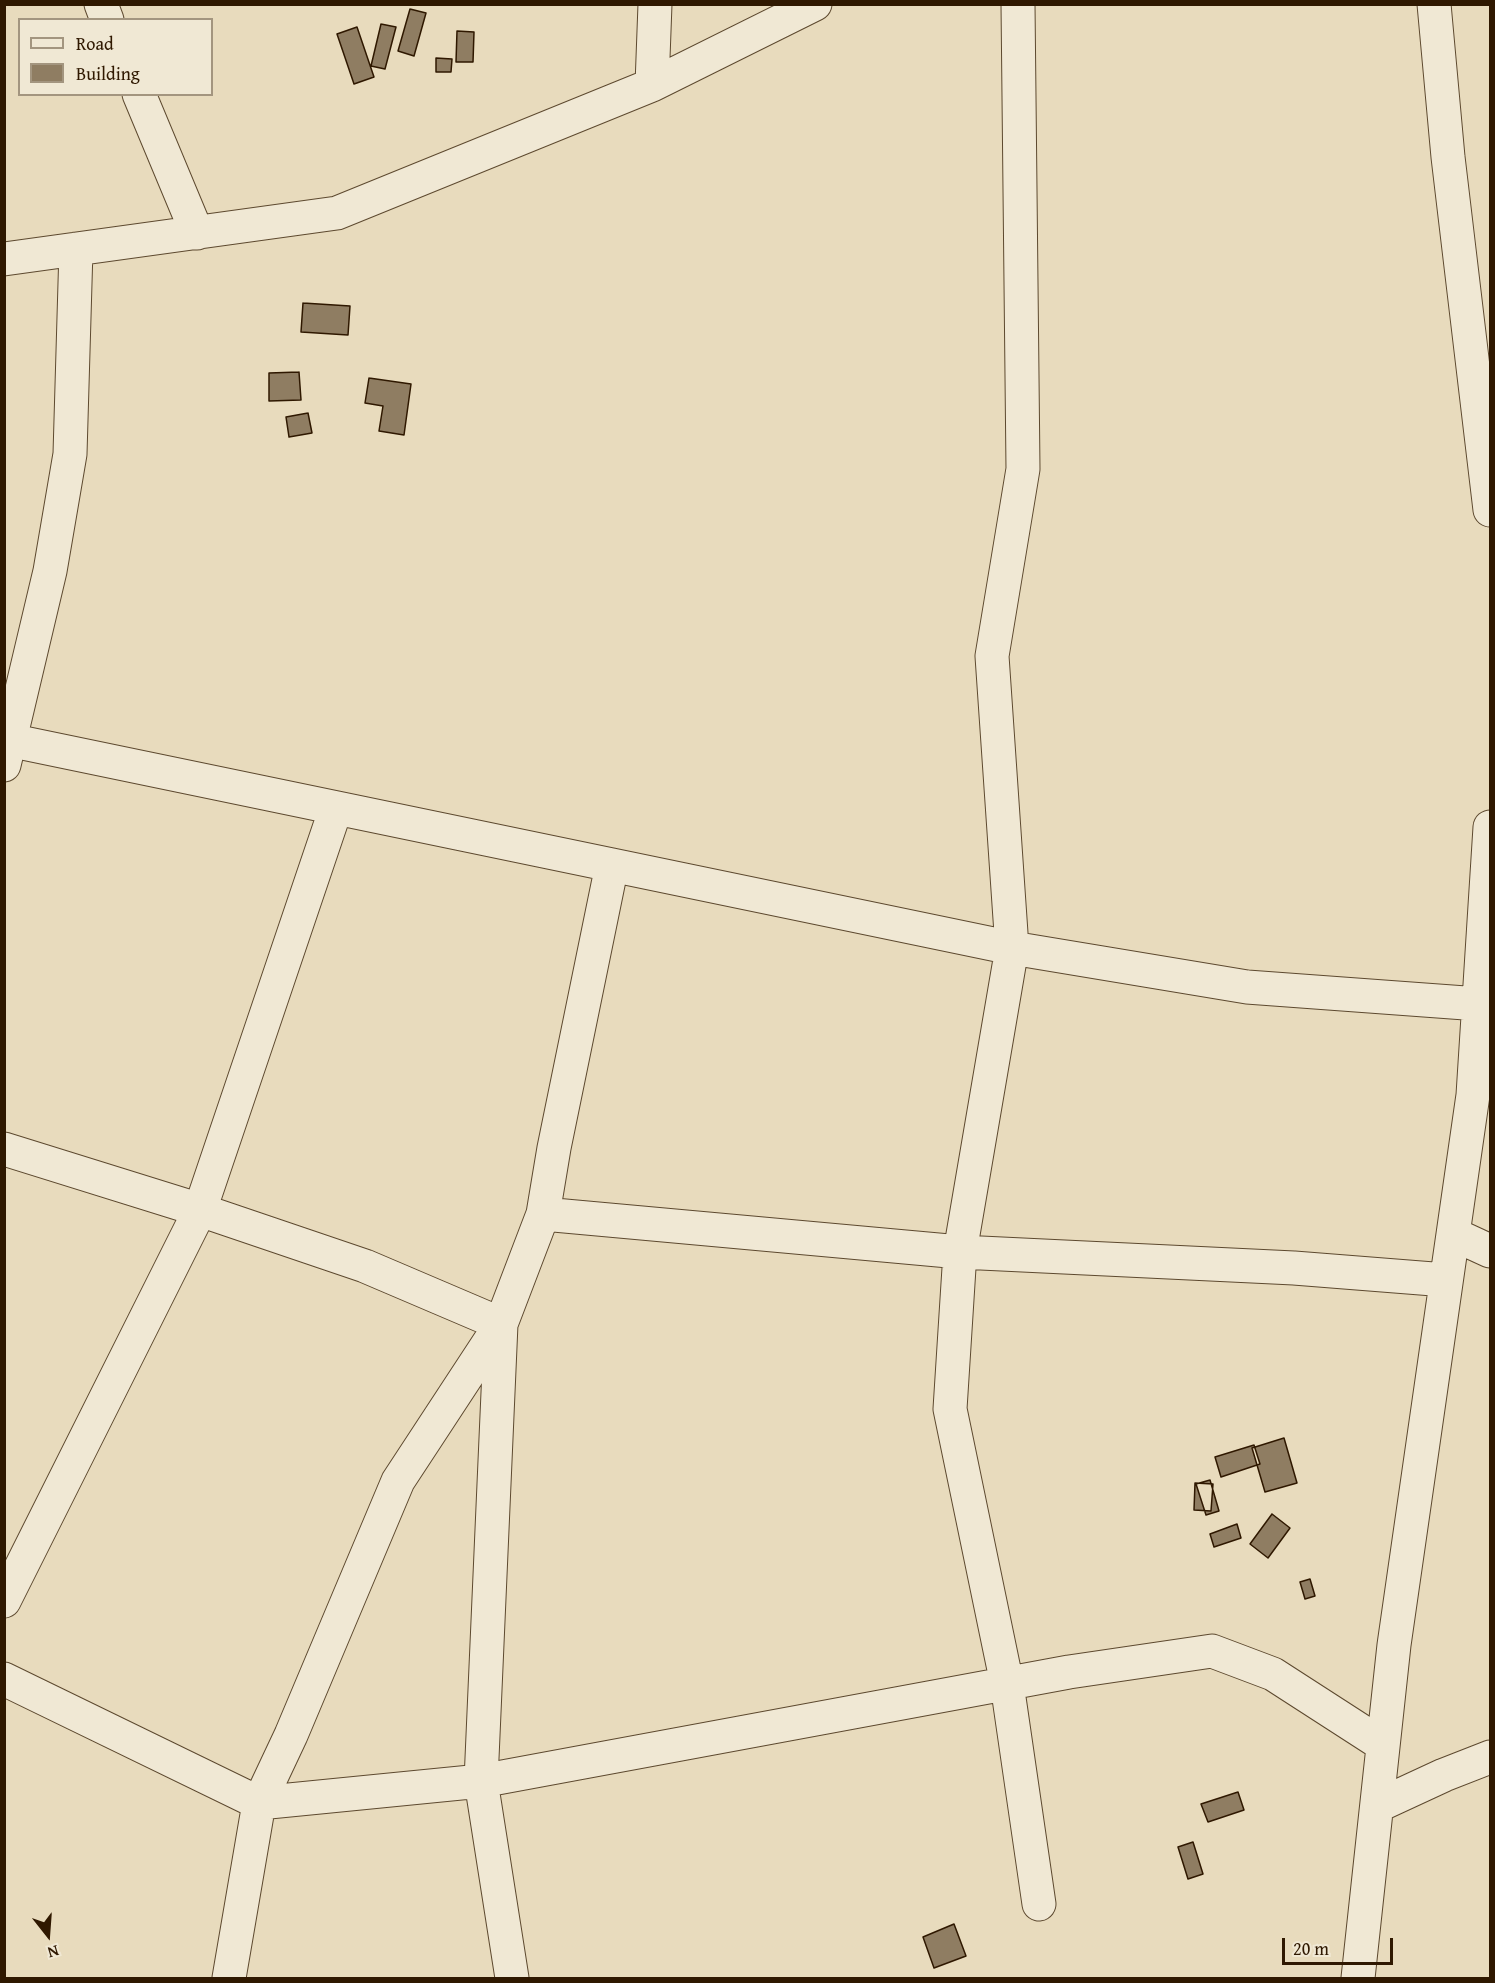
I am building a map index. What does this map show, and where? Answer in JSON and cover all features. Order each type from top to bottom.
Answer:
[{"type":"street","points":[[652,85],[655,4]]},
{"type":"street","points":[[4,259],[337,213],[652,85],[815,4]]},
{"type":"street","points":[[1018,4],[1023,469],[992,657],[1012,948],[960,1252],[950,1409],[1007,1684],[1039,1904]]},
{"type":"street","points":[[1434,4],[1448,157],[1491,510]]},
{"type":"street","points":[[139,96],[196,233]]},
{"type":"street","points":[[76,249],[70,454],[50,571],[6,748],[336,808],[1012,948],[1247,987],[1479,1004]]},
{"type":"street","points":[[4,1600],[200,1210],[336,808]]},
{"type":"street","points":[[1358,1978],[1394,1645],[1473,1095],[1491,827]]},
{"type":"street","points":[[229,1978],[259,1803],[291,1735],[398,1481],[501,1324],[543,1214],[556,1137],[612,865]]},
{"type":"street","points":[[4,1149],[200,1210],[365,1266],[501,1324]]},
{"type":"street","points":[[543,1214],[960,1252],[1294,1268],[1446,1280]]},
{"type":"street","points":[[1453,1234],[1491,1251]]},
{"type":"street","points":[[501,1324],[481,1781],[512,1978]]},
{"type":"street","points":[[4,1679],[259,1803],[481,1781],[1007,1684],[1212,1651],[1273,1674],[1383,1745]]},
{"type":"street","points":[[1377,1806],[1444,1775],[1491,1757]]},
{"type":"building","points":[[410,9],[426,13],[414,56],[398,51]]},
{"type":"building","points":[[381,24],[396,27],[385,69],[371,66]]},
{"type":"building","points":[[357,27],[374,77],[354,84],[337,34]]},
{"type":"building","points":[[457,31],[474,32],[473,62],[456,62]]},
{"type":"building","points":[[436,58],[452,59],[451,72],[436,72]]},
{"type":"building","points":[[303,303],[350,306],[348,335],[301,332]]},
{"type":"building","points":[[299,372],[301,400],[269,401],[269,373]]},
{"type":"building","points":[[369,378],[411,384],[404,435],[379,431],[383,406],[365,403]]},
{"type":"building","points":[[308,413],[312,433],[289,437],[286,417]]},
{"type":"building","points":[[1284,1438],[1297,1483],[1265,1492],[1252,1448]]},
{"type":"building","points":[[1254,1445],[1260,1464],[1221,1477],[1215,1457]]},
{"type":"building","points":[[1210,1480],[1219,1511],[1206,1515],[1196,1484]]},
{"type":"building","points":[[1195,1483],[1213,1484],[1211,1511],[1194,1510]]},
{"type":"building","points":[[1272,1514],[1290,1528],[1268,1558],[1250,1544]]},
{"type":"building","points":[[1237,1524],[1241,1538],[1214,1547],[1210,1534]]},
{"type":"building","points":[[1310,1579],[1315,1596],[1305,1599],[1300,1582]]},
{"type":"building","points":[[1238,1792],[1244,1810],[1208,1822],[1201,1804]]},
{"type":"building","points":[[1193,1842],[1203,1874],[1188,1879],[1178,1847]]},
{"type":"building","points":[[954,1924],[966,1956],[934,1968],[923,1937]]}]
